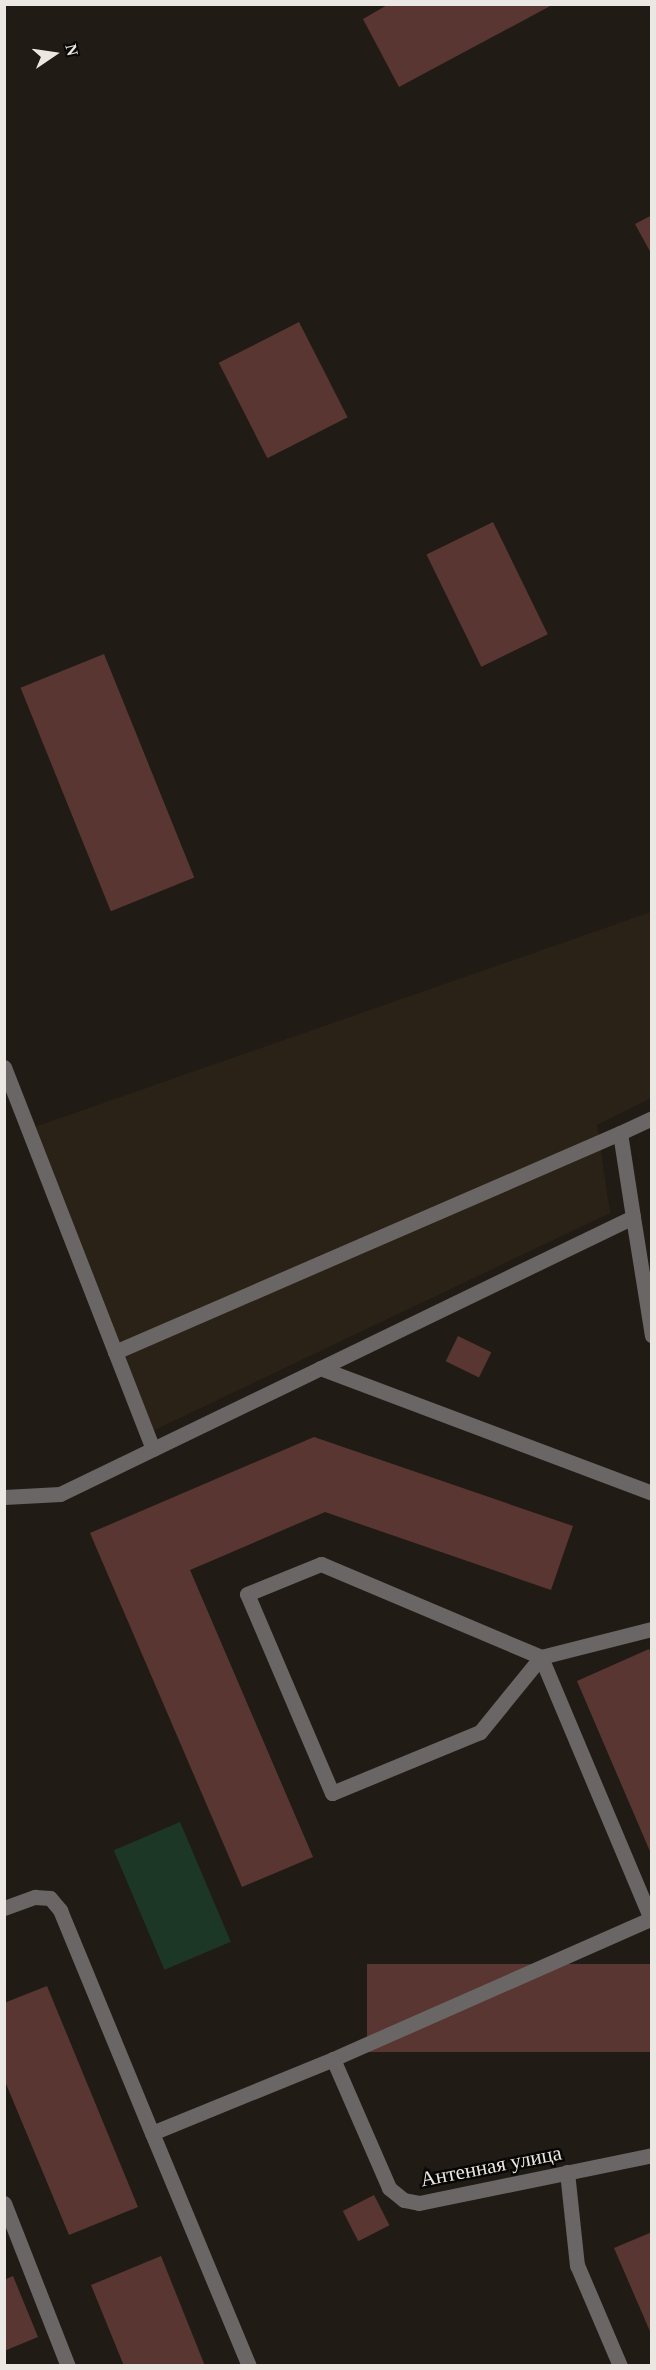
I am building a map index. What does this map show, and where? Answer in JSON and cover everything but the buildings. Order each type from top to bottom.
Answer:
[{"type":"street","points":[[4,1067],[153,1449]]},
{"type":"street","points":[[115,1352],[651,1118]]},
{"type":"street","points":[[620,1133],[651,1335]]},
{"type":"street","points":[[4,1497],[60,1494],[633,1216]]},
{"type":"street","points":[[320,1368],[651,1493]]},
{"type":"street","points":[[152,2133],[333,2059],[651,1919],[541,1657],[321,1564],[247,1594],[332,1793],[480,1732],[541,1657],[651,1629]]},
{"type":"street","points":[[4,1908],[35,1897],[50,1898],[60,1910],[249,2366]]},
{"type":"street","name":"Антенная улица","points":[[333,2059],[389,2188],[404,2200],[419,2202],[651,2155]]},
{"type":"street","points":[[567,2172],[577,2265],[620,2366]]},
{"type":"street","points":[[4,2203],[68,2366]]},
{"type":"shaded area","points":[[651,912],[651,1098],[597,1125],[610,1213],[144,1435],[29,1129]]},
{"type":"green space","points":[[180,1822],[231,1942],[165,1970],[114,1850]]}]
